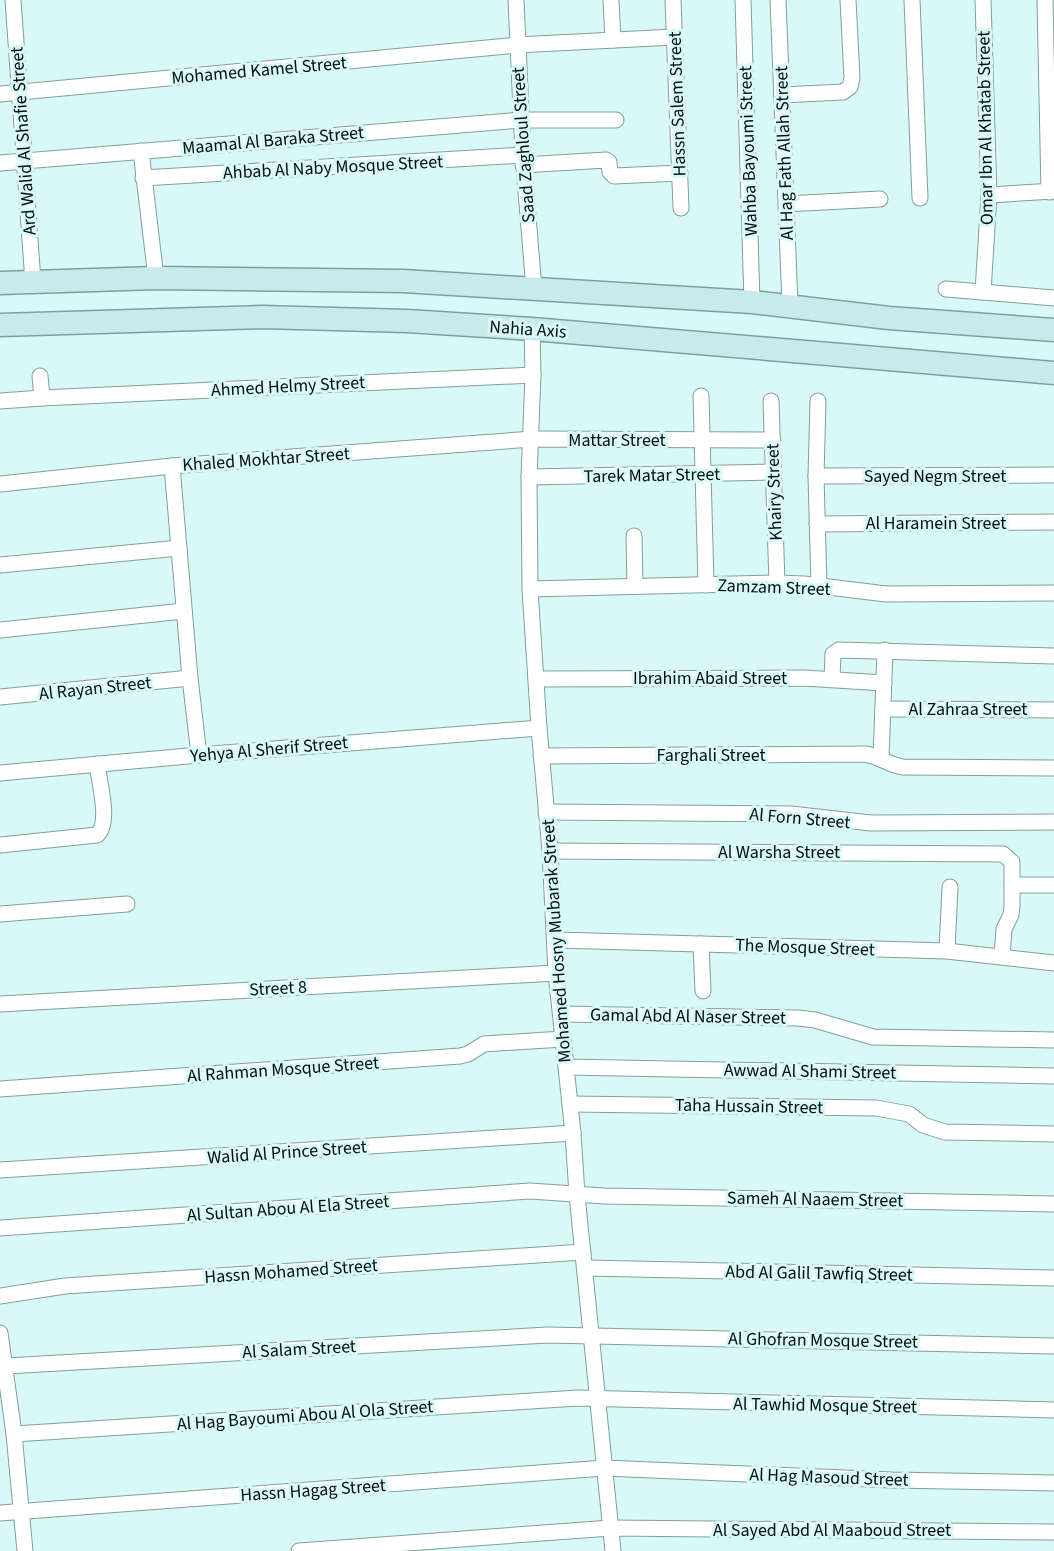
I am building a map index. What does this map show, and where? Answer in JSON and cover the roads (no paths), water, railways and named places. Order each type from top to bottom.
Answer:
[{"type":"main road","points":[[0,283],[156,278],[403,281],[752,302],[889,318],[1054,330]]},
{"type":"main road","points":[[532,328],[534,289]]},
{"type":"main road","name":"Nahia Axis","points":[[0,325],[262,317],[407,321],[532,328],[1054,373]]},
{"type":"street","name":"Ard Walid Al Shafie Street","points":[[14,0],[33,282]]},
{"type":"street","name":"Saad Zaghloul Street","points":[[516,0],[523,160],[534,289]]},
{"type":"street","points":[[611,0],[613,40]]},
{"type":"street","name":"Hassn Salem Street","points":[[673,0],[681,208]]},
{"type":"street","name":"Wahba Bayoumi Street","points":[[743,0],[752,302]]},
{"type":"street","name":"Al Hag Fath Allah Street","points":[[778,0],[790,305]]},
{"type":"street","points":[[782,95],[843,92],[850,87],[852,78],[848,0]]},
{"type":"street","points":[[912,0],[920,198]]},
{"type":"street","name":"Omar Ibn Al Khatab Street","points":[[983,0],[989,195],[983,292]]},
{"type":"street","points":[[989,195],[1052,191],[1045,0]]},
{"type":"street","name":"Mohamed Kamel Street","points":[[0,94],[517,45],[674,37]]},
{"type":"street","name":"Maamal Al Baraka Street","points":[[0,163],[521,120],[616,120]]},
{"type":"street","points":[[141,151],[156,278]]},
{"type":"street","name":"Ahbab Al Naby Mosque Street","points":[[143,178],[523,160],[606,160],[614,176],[680,173]]},
{"type":"street","points":[[786,204],[879,199]]},
{"type":"street","points":[[946,289],[1054,298]]},
{"type":"street","name":"Mohamed Hosny Mubarak Street","points":[[532,328],[530,589],[539,728],[550,851],[556,973],[613,1551]]},
{"type":"street","name":"Ahmed Helmy Street","points":[[0,401],[533,375]]},
{"type":"street","points":[[40,376],[42,398]]},
{"type":"street","points":[[701,396],[706,585]]},
{"type":"street","name":"Khairy Street","points":[[771,401],[777,583]]},
{"type":"street","points":[[818,401],[816,476],[819,585]]},
{"type":"street","name":"Mattar Street","points":[[532,439],[773,440]]},
{"type":"street","name":"Khaled Mokhtar Street","points":[[0,484],[172,466],[532,439]]},
{"type":"street","points":[[172,466],[190,678],[199,754]]},
{"type":"street","name":"Tarek Matar Street","points":[[530,477],[774,472]]},
{"type":"street","name":"Sayed Negm Street","points":[[816,476],[1054,475]]},
{"type":"street","name":"Al Haramein Street","points":[[817,524],[1054,522]]},
{"type":"street","points":[[634,536],[635,586]]},
{"type":"street","points":[[0,565],[179,548]]},
{"type":"street","name":"Zamzam Street","points":[[530,589],[777,583],[819,585],[886,594],[1054,593]]},
{"type":"street","points":[[0,630],[184,611]]},
{"type":"street","points":[[832,679],[833,654],[836,650],[1054,656]]},
{"type":"street","points":[[881,758],[885,650]]},
{"type":"street","name":"Al Rayan Street","points":[[0,698],[190,678]]},
{"type":"street","name":"Ibrahim Abaid Street","points":[[536,679],[832,679],[884,683]]},
{"type":"street","name":"Al Zahraa Street","points":[[883,709],[1054,710]]},
{"type":"street","name":"Yehya Al Sherif Street","points":[[0,773],[199,754],[539,728]]},
{"type":"street","name":"Farghali Street","points":[[541,756],[865,754],[881,758],[887,764],[903,767],[1054,768]]},
{"type":"street","points":[[0,845],[97,835],[104,821],[97,764]]},
{"type":"street","name":"Al Forn Street","points":[[546,812],[791,814],[872,823],[1054,822]]},
{"type":"street","name":"Al Warsha Street","points":[[550,851],[988,854],[1007,856],[1012,862],[1012,885]]},
{"type":"street","points":[[1002,957],[1004,929],[1012,912],[1012,885],[1054,885]]},
{"type":"street","points":[[947,951],[950,887]]},
{"type":"street","points":[[0,914],[127,904]]},
{"type":"street","name":"The Mosque Street","points":[[555,940],[970,952],[1054,963]]},
{"type":"street","points":[[701,944],[703,991]]},
{"type":"street","name":"Street 8","points":[[0,1004],[556,973]]},
{"type":"street","name":"Gamal Abd Al Naser Street","points":[[561,1014],[815,1020],[873,1037],[1054,1040]]},
{"type":"street","name":"Al Rahman Mosque Street","points":[[0,1089],[460,1056],[484,1044],[563,1039]]},
{"type":"street","name":"Awwad Al Shami Street","points":[[566,1067],[1054,1076]]},
{"type":"street","name":"Taha Hussain Street","points":[[570,1104],[876,1108],[909,1114],[923,1125],[945,1132],[1054,1134]]},
{"type":"street","name":"Walid Al Prince Street","points":[[0,1170],[573,1133]]},
{"type":"street","name":"Al Sultan Abou Al Ela Street","points":[[0,1228],[530,1191],[577,1195]]},
{"type":"street","name":"Sameh Al Naaem Street","points":[[577,1195],[1054,1204]]},
{"type":"street","name":"Hassn Mohamed Street","points":[[0,1296],[65,1286],[583,1252]]},
{"type":"street","name":"Abd Al Galil Tawfiq Street","points":[[585,1269],[1054,1278]]},
{"type":"street","points":[[0,1333],[6,1366],[4,1387],[14,1434],[25,1551]]},
{"type":"street","name":"Al Salam Street","points":[[6,1366],[548,1335],[592,1335]]},
{"type":"street","name":"Al Ghofran Mosque Street","points":[[592,1335],[1054,1346]]},
{"type":"street","name":"Al Hag Bayoumi Abou Al Ola Street","points":[[14,1434],[556,1399],[597,1399]]},
{"type":"street","name":"Al Tawhid Mosque Street","points":[[597,1399],[1054,1410]]},
{"type":"street","points":[[0,1461],[16,1460]]},
{"type":"street","name":"Al Hag Masoud Street","points":[[604,1468],[892,1480],[1054,1483]]},
{"type":"street","name":"Hassn Hagag Street","points":[[0,1513],[604,1468]]},
{"type":"street","name":"Al Sayed Abd Al Maaboud Street","points":[[299,1551],[611,1528],[1054,1532]]}]
